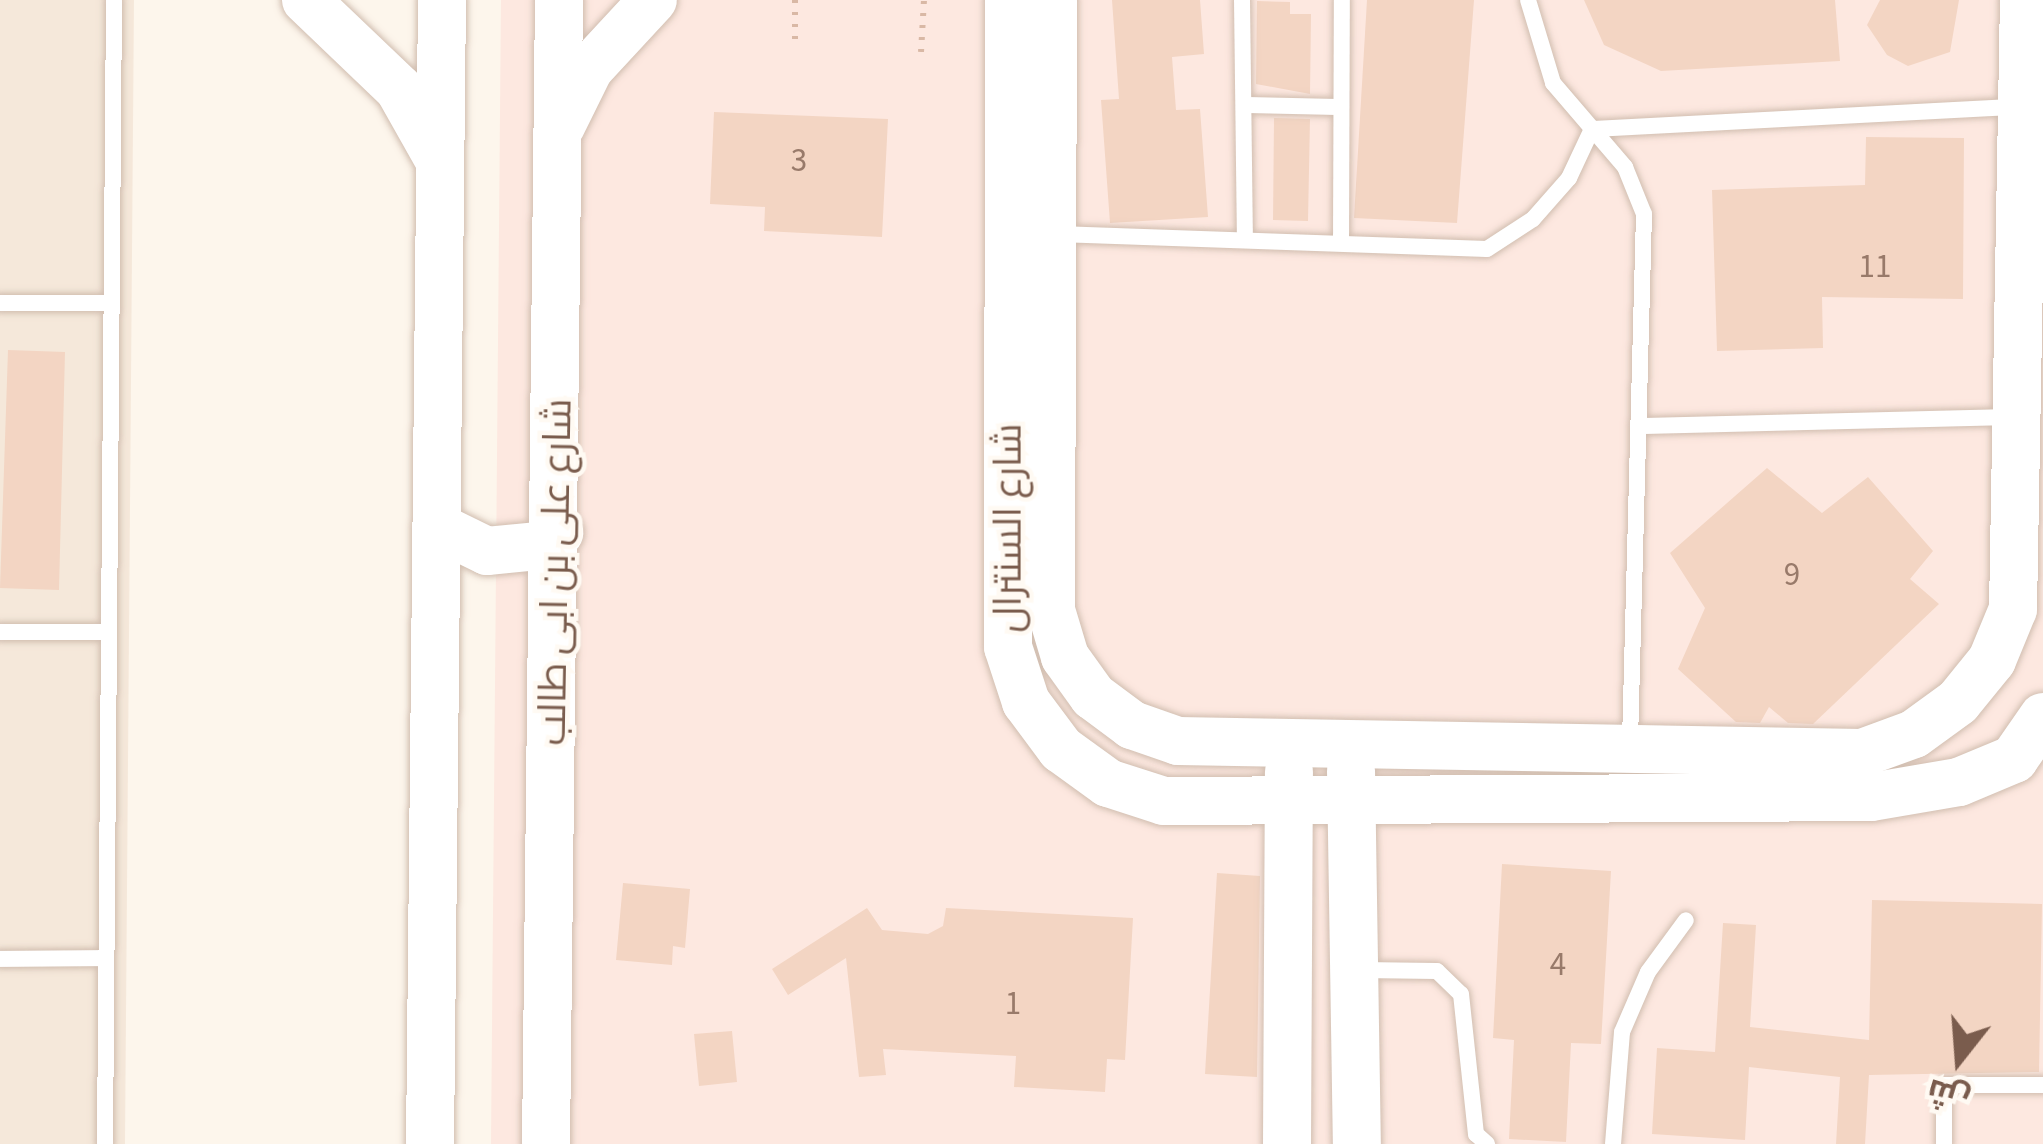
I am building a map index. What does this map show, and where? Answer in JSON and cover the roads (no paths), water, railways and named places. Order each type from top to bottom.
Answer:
[{"type":"street","points":[[306,0],[399,88],[443,166]]},
{"type":"street","points":[[430,1144],[442,529],[442,0]]},
{"type":"street","name":"شارع على بن ابى طالب","points":[[546,1144],[559,532],[559,0]]},
{"type":"street","points":[[557,136],[589,70],[653,0]]},
{"type":"street","name":"شارع السنترال","points":[[1029,236],[1053,0]]},
{"type":"street","name":"شارع السنترال","points":[[1006,8],[1029,236],[1030,388],[1051,610],[1065,657],[1093,696],[1132,725],[1178,741],[1862,753],[1914,734],[1958,702],[1992,660],[2013,609],[2017,416],[2032,257],[2024,0]]},
{"type":"street","name":"شارع السنترال","points":[[1030,388],[1007,647],[1026,702],[1061,749],[1108,783],[1164,801],[1628,804],[1871,797],[1959,782],[2014,759],[2043,717]]},
{"type":"street","points":[[442,529],[487,551],[525,549],[559,532]]},
{"type":"street","points":[[1289,743],[1287,1136],[1356,1137],[1351,744]]},
{"type":"street","points":[[1628,804],[1630,750]]},
{"type":"lane","points":[[104,1144],[114,0]]},
{"type":"lane","points":[[1242,0],[1245,240]]},
{"type":"lane","points":[[1341,243],[1342,0]]},
{"type":"lane","points":[[1528,0],[1553,83],[1625,167],[1644,214],[1630,750]]},
{"type":"lane","points":[[1244,104],[1341,107]]},
{"type":"lane","points":[[1592,129],[2024,106]]},
{"type":"lane","points":[[1029,236],[1487,249],[1557,192],[1592,129]]},
{"type":"lane","points":[[0,303],[111,303]]},
{"type":"lane","points":[[1642,425],[2017,416]]},
{"type":"lane","points":[[0,632],[109,632]]},
{"type":"lane","points":[[1613,1144],[1622,1031],[1648,972],[1686,920]]},
{"type":"lane","points":[[0,959],[106,958]]},
{"type":"lane","points":[[1354,970],[1437,971],[1461,994],[1476,1134],[1487,1144]]},
{"type":"lane","points":[[1943,1144],[1944,1085],[2043,1085]]}]
